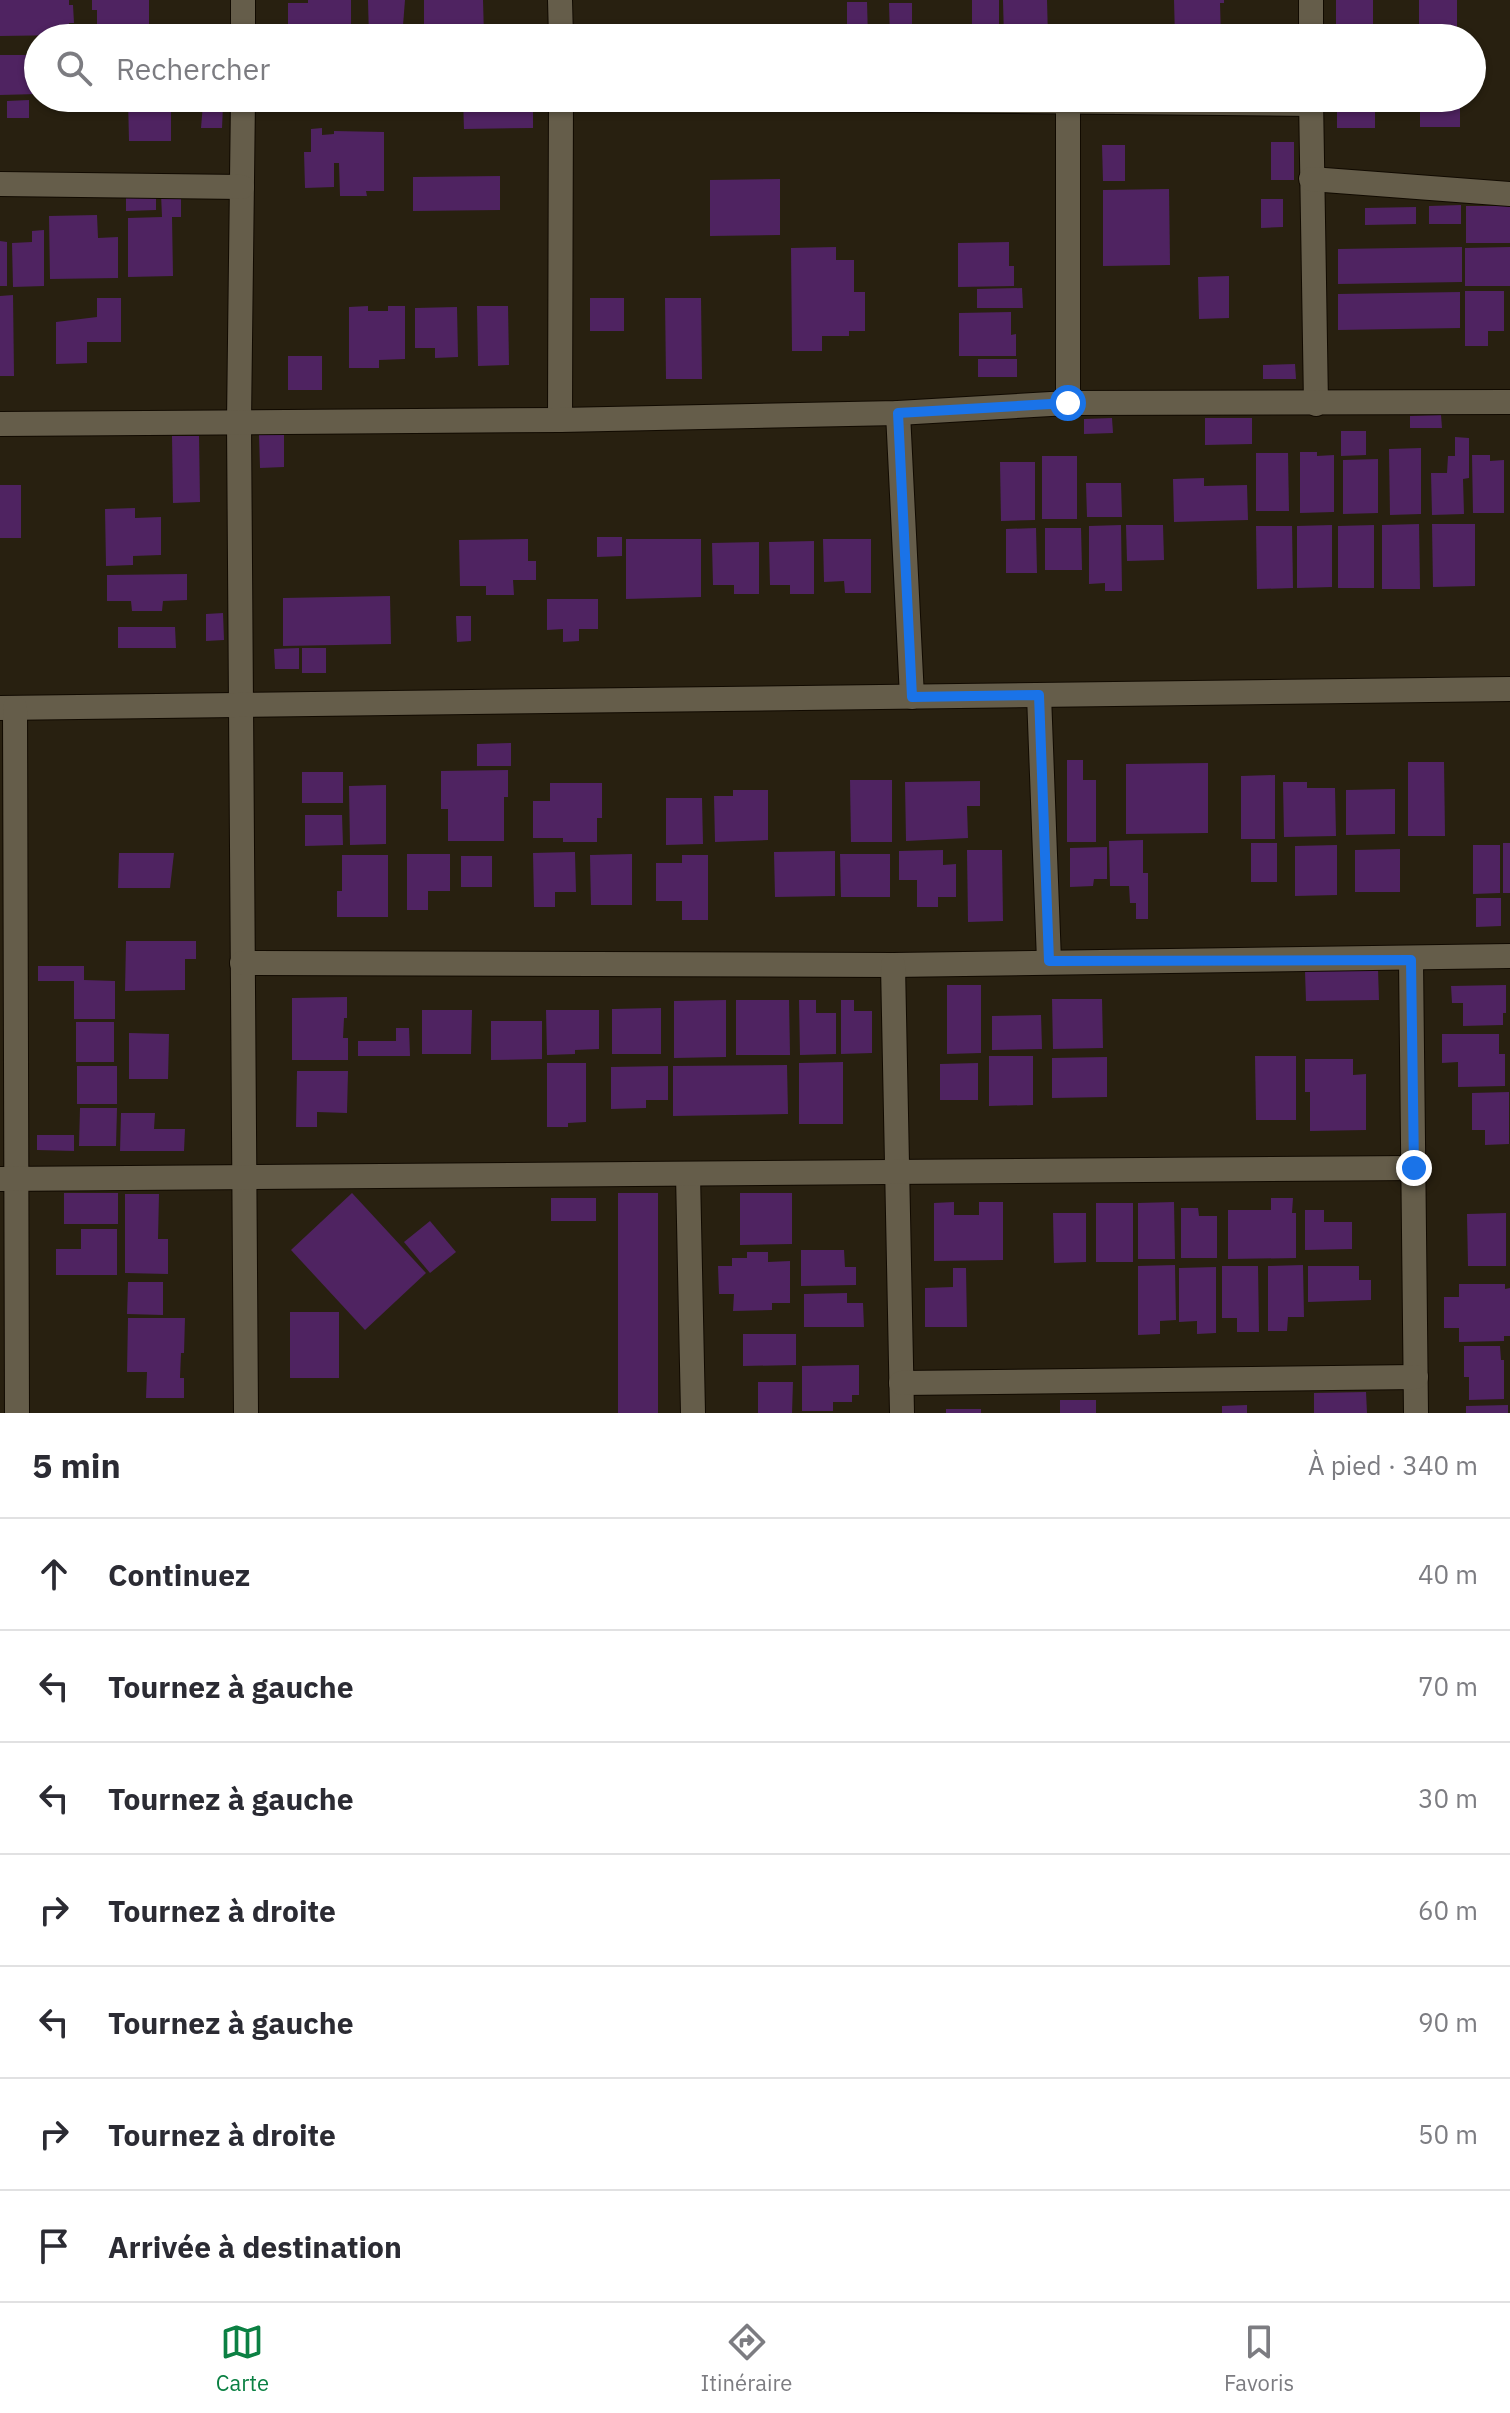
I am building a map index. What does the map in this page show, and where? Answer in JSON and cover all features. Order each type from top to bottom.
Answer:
[{"type":"street","points":[[243,0],[243,24]]},
{"type":"street","points":[[560,0],[561,24]]},
{"type":"street","points":[[1311,0],[1311,24]]},
{"type":"street","points":[[243,112],[239,422],[246,1413]]},
{"type":"street","points":[[560,420],[561,112]]},
{"type":"street","points":[[1068,112],[1068,403]]},
{"type":"street","points":[[1311,112],[1316,404]]},
{"type":"street","points":[[1311,179],[1510,194]]},
{"type":"street","points":[[0,184],[242,187]]},
{"type":"street","points":[[0,424],[560,420],[898,413],[1068,403],[1510,402]]},
{"type":"street","points":[[898,413],[912,697]]},
{"type":"street","points":[[17,1413],[7,1179],[8,708],[1510,689]]},
{"type":"street","points":[[1039,695],[1049,961]]},
{"type":"street","points":[[242,963],[893,965],[1049,961],[1411,960],[1510,956]]},
{"type":"street","points":[[1411,960],[1416,1413]]},
{"type":"street","points":[[893,965],[902,1413]]},
{"type":"street","points":[[7,1179],[1414,1168]]},
{"type":"street","points":[[688,1174],[693,1413]]},
{"type":"street","points":[[901,1383],[1416,1377]]},
{"type":"building","points":[[0,0],[69,0],[69,5],[73,5],[74,23],[24,24],[24,36],[0,36]]},
{"type":"building","points":[[92,0],[149,0],[149,24],[97,24],[97,10],[92,10]]},
{"type":"building","points":[[308,0],[351,0],[351,24],[288,24],[288,3],[308,3]]},
{"type":"building","points":[[368,0],[405,0],[403,24],[369,24]]},
{"type":"building","points":[[424,0],[483,0],[484,24],[424,24]]},
{"type":"building","points":[[972,0],[999,0],[999,24],[972,24]]},
{"type":"building","points":[[1003,0],[1047,0],[1048,24],[1004,24]]},
{"type":"building","points":[[1174,0],[1224,0],[1220,3],[1221,24],[1175,24]]},
{"type":"building","points":[[1336,0],[1373,0],[1373,24],[1336,24]]},
{"type":"building","points":[[1419,0],[1457,0],[1457,24],[1419,24]]},
{"type":"building","points":[[847,2],[867,2],[868,24],[847,24]]},
{"type":"building","points":[[889,3],[912,3],[912,24],[890,24]]},
{"type":"building","points":[[0,55],[24,55],[24,94],[0,95]]},
{"type":"building","points":[[24,100],[24,112],[29,112],[29,118],[7,118],[7,101]]},
{"type":"building","points":[[128,112],[171,112],[171,141],[129,141]]},
{"type":"building","points":[[202,112],[223,112],[222,128],[201,128]]},
{"type":"building","points":[[463,112],[533,112],[533,128],[464,129]]},
{"type":"building","points":[[1337,112],[1375,112],[1375,128],[1337,128]]},
{"type":"building","points":[[1420,112],[1460,112],[1460,127],[1420,127]]},
{"type":"building","points":[[322,128],[322,135],[334,134],[334,131],[384,132],[384,191],[366,191],[367,196],[340,196],[339,163],[334,163],[334,187],[305,188],[304,152],[311,152],[311,129]]},
{"type":"building","points":[[1271,142],[1294,142],[1294,180],[1271,180]]},
{"type":"building","points":[[1102,145],[1125,145],[1125,181],[1103,181]]},
{"type":"building","points":[[500,176],[500,210],[413,211],[413,177]]},
{"type":"building","points":[[780,179],[780,235],[710,236],[710,180]]},
{"type":"building","points":[[1169,189],[1170,265],[1103,266],[1103,190]]},
{"type":"building","points":[[156,190],[156,210],[126,211],[126,191]]},
{"type":"building","points":[[161,194],[181,194],[181,217],[172,217],[173,276],[128,277],[128,218],[162,217]]},
{"type":"building","points":[[1261,199],[1283,199],[1283,227],[1261,228]]},
{"type":"building","points":[[1461,205],[1461,224],[1429,224],[1429,206]]},
{"type":"building","points":[[1466,206],[1510,206],[1510,243],[1466,243]]},
{"type":"building","points":[[1416,207],[1416,224],[1365,225],[1365,208]]},
{"type":"building","points":[[97,215],[98,238],[118,237],[118,278],[50,279],[49,216]]},
{"type":"building","points":[[44,230],[44,286],[13,287],[12,243],[32,242],[32,231]]},
{"type":"building","points":[[0,241],[7,242],[7,286],[0,286]]},
{"type":"building","points":[[1009,242],[1009,266],[1014,266],[1014,286],[958,287],[958,243]]},
{"type":"building","points":[[836,247],[836,260],[854,260],[854,292],[865,292],[865,331],[849,331],[849,336],[822,336],[822,351],[792,351],[791,248]]},
{"type":"building","points":[[1462,247],[1462,282],[1338,284],[1338,249]]},
{"type":"building","points":[[1510,247],[1510,286],[1465,286],[1465,248]]},
{"type":"building","points":[[1229,276],[1229,318],[1199,319],[1198,277]]},
{"type":"building","points":[[1022,288],[1023,308],[977,308],[977,289]]},
{"type":"building","points":[[1465,291],[1504,291],[1504,331],[1488,331],[1488,346],[1465,346]]},
{"type":"building","points":[[1460,292],[1460,328],[1338,330],[1338,294]]},
{"type":"building","points":[[13,295],[14,376],[0,376],[0,296]]},
{"type":"building","points":[[97,298],[121,298],[121,342],[87,342],[87,363],[56,364],[56,322],[97,317]]},
{"type":"building","points":[[590,298],[624,298],[624,331],[590,331]]},
{"type":"building","points":[[665,298],[701,298],[702,379],[666,379]]},
{"type":"building","points":[[368,306],[368,311],[388,311],[388,306],[405,306],[405,359],[379,360],[379,368],[349,368],[349,307]]},
{"type":"building","points":[[477,306],[508,306],[509,365],[478,366]]},
{"type":"building","points":[[457,307],[458,357],[435,358],[435,348],[415,348],[415,308]]},
{"type":"building","points":[[1011,312],[1011,335],[1016,334],[1016,356],[959,356],[959,313]]},
{"type":"building","points":[[288,356],[322,356],[322,390],[288,390]]},
{"type":"building","points":[[978,359],[1017,359],[1017,377],[978,377]]},
{"type":"building","points":[[1295,364],[1296,379],[1263,379],[1263,365]]},
{"type":"building","points":[[1441,415],[1442,428],[1410,428],[1410,416]]},
{"type":"building","points":[[1112,418],[1113,433],[1084,434],[1084,419]]},
{"type":"building","points":[[1205,418],[1252,418],[1252,444],[1205,445]]},
{"type":"building","points":[[1341,431],[1366,431],[1366,455],[1341,456]]},
{"type":"building","points":[[259,434],[284,434],[284,467],[260,468]]},
{"type":"building","points":[[172,436],[199,436],[200,502],[173,503]]},
{"type":"building","points":[[1455,437],[1469,438],[1469,478],[1463,479],[1464,514],[1432,515],[1431,473],[1447,473],[1448,456],[1455,456]]},
{"type":"building","points":[[1421,448],[1421,514],[1390,515],[1389,449]]},
{"type":"building","points":[[1300,452],[1317,452],[1317,456],[1334,455],[1334,512],[1300,513]]},
{"type":"building","points":[[1256,453],[1288,453],[1289,511],[1256,511]]},
{"type":"building","points":[[1472,455],[1490,455],[1490,461],[1504,460],[1504,513],[1473,513]]},
{"type":"building","points":[[1042,456],[1077,456],[1077,519],[1042,519]]},
{"type":"building","points":[[1378,459],[1378,513],[1343,514],[1343,460]]},
{"type":"building","points":[[1000,462],[1035,462],[1035,520],[1001,521]]},
{"type":"building","points":[[1204,478],[1204,486],[1247,485],[1248,520],[1174,522],[1173,479]]},
{"type":"building","points":[[1086,483],[1121,483],[1122,517],[1087,517]]},
{"type":"building","points":[[0,485],[21,485],[21,538],[0,538]]},
{"type":"building","points":[[135,508],[135,518],[161,517],[161,555],[133,556],[133,565],[106,566],[105,509]]},
{"type":"building","points":[[1419,524],[1420,589],[1382,589],[1382,525]]},
{"type":"building","points":[[1432,524],[1475,524],[1475,586],[1433,587]]},
{"type":"building","points":[[1121,525],[1122,591],[1105,591],[1105,583],[1089,584],[1089,526]]},
{"type":"building","points":[[1126,525],[1163,525],[1164,560],[1127,561]]},
{"type":"building","points":[[1332,525],[1332,587],[1297,588],[1297,526]]},
{"type":"building","points":[[1374,525],[1374,588],[1338,588],[1338,526]]},
{"type":"building","points":[[1256,526],[1292,526],[1293,588],[1257,589]]},
{"type":"building","points":[[1036,528],[1037,573],[1006,573],[1006,529]]},
{"type":"building","points":[[1045,528],[1081,528],[1082,570],[1045,570]]},
{"type":"building","points":[[597,537],[622,537],[622,556],[597,557]]},
{"type":"building","points":[[528,539],[528,561],[536,561],[536,580],[513,580],[514,595],[486,595],[486,586],[460,586],[459,540]]},
{"type":"building","points":[[626,539],[701,539],[701,597],[626,599]]},
{"type":"building","points":[[823,539],[871,539],[871,593],[845,593],[844,581],[824,582]]},
{"type":"building","points":[[814,541],[814,594],[790,594],[790,585],[770,585],[769,542]]},
{"type":"building","points":[[759,542],[759,594],[734,594],[734,585],[713,585],[712,543]]},
{"type":"building","points":[[187,574],[187,600],[163,601],[162,611],[132,611],[131,601],[107,601],[107,575]]},
{"type":"building","points":[[390,596],[391,644],[283,646],[283,598]]},
{"type":"building","points":[[547,599],[598,599],[598,629],[579,629],[579,641],[563,642],[563,629],[547,630]]},
{"type":"building","points":[[223,613],[224,640],[206,641],[206,614]]},
{"type":"building","points":[[456,616],[471,616],[471,641],[457,642]]},
{"type":"building","points":[[118,627],[175,627],[176,648],[118,648]]},
{"type":"building","points":[[299,648],[299,669],[275,669],[274,649]]},
{"type":"building","points":[[302,648],[326,648],[326,673],[302,673]]},
{"type":"building","points":[[511,743],[511,766],[477,766],[477,744]]},
{"type":"building","points":[[1067,760],[1083,760],[1083,780],[1096,780],[1096,842],[1067,842]]},
{"type":"building","points":[[1408,762],[1444,762],[1445,836],[1408,836]]},
{"type":"building","points":[[1208,763],[1208,833],[1126,834],[1126,764]]},
{"type":"building","points":[[508,770],[508,797],[504,797],[504,841],[448,841],[448,809],[441,809],[441,771]]},
{"type":"building","points":[[302,772],[343,772],[343,803],[302,803]]},
{"type":"building","points":[[1275,775],[1275,839],[1241,839],[1241,776]]},
{"type":"building","points":[[850,780],[892,780],[892,842],[851,842]]},
{"type":"building","points":[[980,781],[980,806],[967,806],[968,838],[906,841],[905,782]]},
{"type":"building","points":[[1283,782],[1307,782],[1307,788],[1335,788],[1336,836],[1284,837]]},
{"type":"building","points":[[550,783],[602,783],[602,818],[597,818],[597,842],[533,838],[533,801],[550,801]]},
{"type":"building","points":[[386,785],[386,844],[350,845],[349,786]]},
{"type":"building","points":[[1395,789],[1395,834],[1346,835],[1346,790]]},
{"type":"building","points":[[733,790],[768,790],[768,840],[715,842],[714,796],[733,796]]},
{"type":"building","points":[[666,798],[702,798],[703,844],[666,845]]},
{"type":"building","points":[[305,815],[342,815],[343,845],[305,846]]},
{"type":"building","points":[[1143,840],[1143,873],[1148,873],[1148,919],[1136,919],[1136,903],[1130,903],[1129,886],[1110,886],[1109,841]]},
{"type":"building","points":[[1251,843],[1277,843],[1277,882],[1251,882]]},
{"type":"building","points":[[1503,843],[1510,843],[1510,893],[1503,893]]},
{"type":"building","points":[[1337,845],[1337,895],[1295,896],[1295,846]]},
{"type":"building","points":[[1473,845],[1500,845],[1500,893],[1473,894]]},
{"type":"building","points":[[1107,847],[1107,879],[1094,879],[1093,886],[1070,887],[1070,848]]},
{"type":"building","points":[[1400,849],[1400,892],[1355,892],[1355,850]]},
{"type":"building","points":[[943,850],[943,865],[956,864],[956,897],[938,897],[938,907],[917,907],[917,880],[899,880],[899,851]]},
{"type":"building","points":[[967,850],[1002,850],[1003,921],[968,922]]},
{"type":"building","points":[[835,851],[835,896],[775,897],[774,852]]},
{"type":"building","points":[[575,852],[576,892],[555,892],[555,907],[534,907],[533,853]]},
{"type":"building","points":[[119,853],[174,853],[170,888],[118,888]]},
{"type":"building","points":[[407,854],[450,854],[450,891],[428,891],[428,910],[407,910]]},
{"type":"building","points":[[632,854],[632,905],[591,905],[590,855]]},
{"type":"building","points":[[840,854],[890,854],[890,897],[841,897]]},
{"type":"building","points":[[342,855],[388,855],[388,917],[337,917],[337,891],[342,891]]},
{"type":"building","points":[[682,855],[708,855],[708,920],[682,920],[682,901],[656,901],[656,863],[682,863]]},
{"type":"building","points":[[461,856],[492,856],[492,887],[461,887]]},
{"type":"building","points":[[1476,898],[1501,898],[1501,926],[1476,927]]},
{"type":"building","points":[[126,941],[196,941],[196,959],[185,959],[185,990],[125,991]]},
{"type":"building","points":[[38,966],[84,966],[84,980],[115,981],[115,1019],[74,1019],[74,981],[38,981]]},
{"type":"building","points":[[1378,970],[1379,1000],[1306,1001],[1305,971]]},
{"type":"building","points":[[947,985],[981,985],[981,1053],[947,1054]]},
{"type":"building","points":[[1506,985],[1503,1025],[1463,1026],[1463,1003],[1452,1003],[1451,986]]},
{"type":"building","points":[[347,997],[343,1038],[348,1038],[348,1060],[292,1060],[292,998]]},
{"type":"building","points":[[1052,999],[1102,999],[1103,1048],[1053,1049]]},
{"type":"building","points":[[726,1000],[726,1057],[674,1058],[674,1001]]},
{"type":"building","points":[[736,1000],[789,1000],[790,1055],[736,1055]]},
{"type":"building","points":[[799,1000],[816,1000],[816,1013],[836,1013],[836,1054],[800,1055]]},
{"type":"building","points":[[841,1000],[854,1000],[854,1011],[872,1011],[872,1053],[841,1054]]},
{"type":"building","points":[[661,1008],[661,1054],[612,1054],[612,1009]]},
{"type":"building","points":[[422,1010],[472,1010],[471,1054],[422,1054]]},
{"type":"building","points":[[546,1010],[599,1010],[599,1049],[547,1055]]},
{"type":"building","points":[[1041,1015],[1042,1049],[992,1050],[992,1016]]},
{"type":"building","points":[[491,1021],[542,1021],[542,1059],[491,1060]]},
{"type":"building","points":[[76,1022],[114,1022],[114,1062],[76,1062]]},
{"type":"building","points":[[396,1028],[409,1028],[410,1056],[358,1056],[358,1041],[396,1041]]},
{"type":"building","points":[[129,1033],[169,1034],[168,1079],[129,1079]]},
{"type":"building","points":[[1442,1034],[1499,1034],[1499,1054],[1505,1054],[1505,1086],[1458,1087],[1458,1062],[1442,1063]]},
{"type":"building","points":[[989,1056],[1033,1056],[1033,1105],[989,1106]]},
{"type":"building","points":[[1255,1056],[1296,1056],[1296,1120],[1256,1120]]},
{"type":"building","points":[[1107,1057],[1107,1097],[1052,1098],[1052,1058]]},
{"type":"building","points":[[1305,1059],[1353,1059],[1353,1075],[1366,1074],[1366,1130],[1310,1131],[1310,1092],[1305,1092]]},
{"type":"building","points":[[843,1062],[843,1124],[799,1124],[799,1063]]},
{"type":"building","points":[[547,1063],[586,1063],[586,1122],[568,1123],[568,1127],[547,1127]]},
{"type":"building","points":[[978,1063],[978,1100],[940,1100],[940,1064]]},
{"type":"building","points":[[787,1065],[788,1114],[673,1116],[673,1066]]},
{"type":"building","points":[[77,1066],[117,1066],[117,1104],[77,1104]]},
{"type":"building","points":[[668,1066],[668,1100],[646,1100],[646,1108],[611,1109],[611,1067]]},
{"type":"building","points":[[297,1071],[348,1071],[347,1113],[317,1112],[317,1127],[296,1127]]},
{"type":"building","points":[[1509,1092],[1509,1144],[1485,1145],[1485,1130],[1472,1130],[1472,1093]]},
{"type":"building","points":[[80,1108],[117,1108],[116,1146],[79,1146]]},
{"type":"building","points":[[121,1113],[155,1113],[154,1129],[185,1129],[184,1151],[120,1151]]},
{"type":"building","points":[[37,1135],[74,1135],[74,1151],[37,1150]]},
{"type":"building","points":[[64,1193],[118,1193],[118,1224],[64,1224]]},
{"type":"building","points":[[352,1193],[426,1273],[365,1330],[291,1250]]},
{"type":"building","points":[[618,1193],[658,1193],[658,1413],[618,1413]]},
{"type":"building","points":[[740,1193],[792,1193],[792,1244],[740,1245]]},
{"type":"building","points":[[125,1194],[159,1194],[158,1239],[168,1239],[168,1274],[125,1273]]},
{"type":"building","points":[[551,1198],[596,1198],[596,1221],[551,1221]]},
{"type":"building","points":[[1271,1198],[1293,1198],[1296,1258],[1228,1259],[1228,1210],[1271,1210]]},
{"type":"building","points":[[954,1202],[954,1215],[979,1215],[979,1202],[1003,1202],[1003,1260],[934,1261],[934,1203]]},
{"type":"building","points":[[1174,1202],[1175,1259],[1138,1259],[1138,1203]]},
{"type":"building","points":[[1096,1203],[1133,1203],[1133,1262],[1096,1262]]},
{"type":"building","points":[[1181,1208],[1198,1208],[1199,1216],[1217,1216],[1217,1258],[1181,1258]]},
{"type":"building","points":[[1305,1210],[1324,1210],[1324,1222],[1352,1222],[1352,1249],[1305,1250]]},
{"type":"building","points":[[1053,1213],[1086,1213],[1086,1262],[1054,1263]]},
{"type":"building","points":[[1506,1213],[1506,1266],[1468,1266],[1467,1214]]},
{"type":"building","points":[[430,1221],[456,1252],[430,1273],[404,1242]]},
{"type":"building","points":[[81,1229],[117,1229],[117,1275],[56,1275],[56,1249],[81,1249]]},
{"type":"building","points":[[801,1250],[844,1250],[845,1267],[856,1267],[856,1285],[801,1286]]},
{"type":"building","points":[[747,1252],[768,1252],[768,1262],[790,1261],[790,1303],[772,1303],[772,1310],[733,1311],[734,1294],[719,1294],[718,1266],[732,1266],[732,1258],[747,1258]]},
{"type":"building","points":[[1175,1265],[1176,1320],[1160,1321],[1160,1334],[1138,1335],[1138,1266]]},
{"type":"building","points":[[1303,1265],[1304,1317],[1288,1317],[1287,1331],[1268,1331],[1268,1266]]},
{"type":"building","points":[[1222,1266],[1258,1266],[1259,1332],[1237,1332],[1237,1318],[1222,1318]]},
{"type":"building","points":[[1308,1266],[1359,1266],[1359,1280],[1371,1280],[1371,1300],[1308,1302]]},
{"type":"building","points":[[1216,1267],[1216,1333],[1197,1334],[1197,1321],[1179,1322],[1179,1268]]},
{"type":"building","points":[[953,1268],[966,1268],[967,1327],[925,1327],[925,1288],[953,1287]]},
{"type":"building","points":[[128,1282],[163,1282],[163,1315],[127,1314]]},
{"type":"building","points":[[1459,1284],[1505,1284],[1505,1289],[1510,1288],[1510,1336],[1504,1336],[1504,1341],[1459,1342],[1459,1328],[1444,1328],[1444,1297],[1459,1297]]},
{"type":"building","points":[[847,1293],[847,1303],[863,1303],[864,1327],[804,1327],[804,1294]]},
{"type":"building","points":[[290,1312],[339,1312],[339,1378],[290,1378]]},
{"type":"building","points":[[128,1318],[185,1318],[180,1378],[184,1378],[184,1398],[146,1398],[147,1372],[127,1372]]},
{"type":"building","points":[[743,1334],[796,1334],[796,1365],[743,1366]]},
{"type":"building","points":[[1464,1346],[1500,1346],[1501,1360],[1504,1360],[1504,1399],[1469,1400],[1469,1377],[1464,1377]]},
{"type":"building","points":[[859,1365],[859,1395],[852,1395],[852,1402],[833,1402],[833,1411],[802,1411],[802,1366]]},
{"type":"building","points":[[758,1382],[793,1382],[792,1413],[758,1413]]},
{"type":"building","points":[[1366,1392],[1367,1413],[1314,1413],[1314,1393]]},
{"type":"building","points":[[1060,1400],[1096,1400],[1096,1413],[1060,1413]]},
{"type":"building","points":[[1247,1405],[1247,1413],[1222,1413],[1222,1406]]},
{"type":"building","points":[[1508,1405],[1508,1413],[1466,1413],[1466,1406]]},
{"type":"building","points":[[946,1409],[981,1409],[981,1413],[946,1413]]},
{"type":"route","points":[[1068,403],[898,413],[912,697],[1039,695],[1049,961],[1411,960],[1414,1168]]}]
